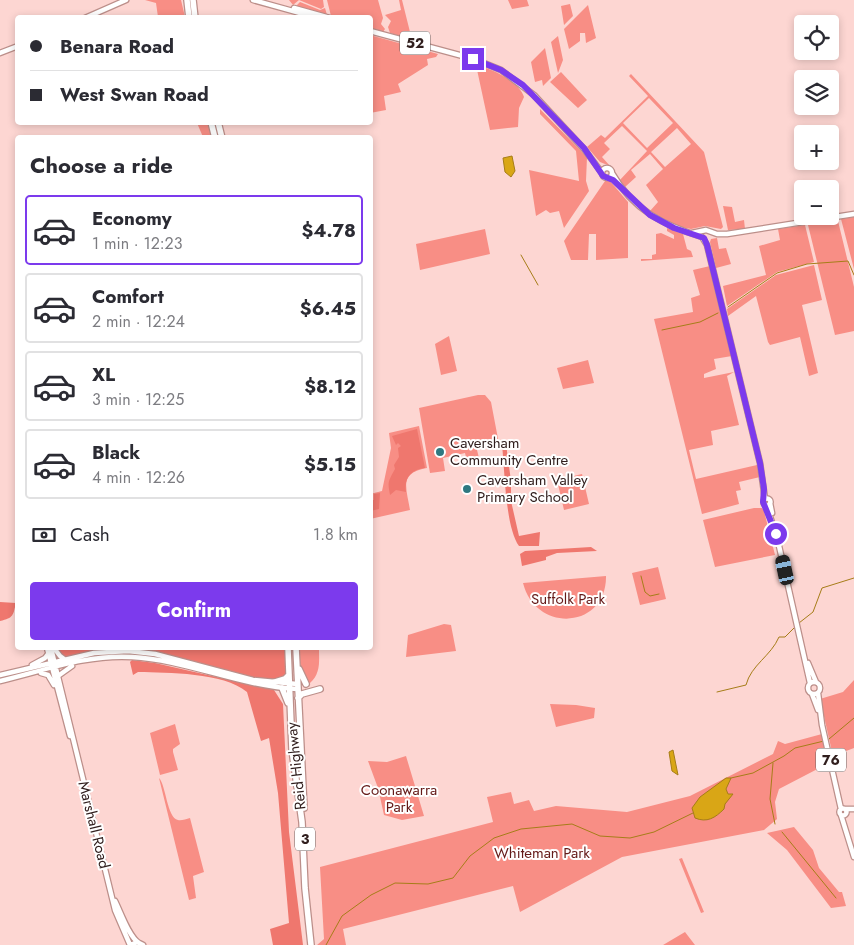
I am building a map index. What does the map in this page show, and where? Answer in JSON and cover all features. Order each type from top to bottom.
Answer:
[{"type":"highway","points":[[186,0],[189,15]]},
{"type":"highway","points":[[192,0],[194,15]]},
{"type":"highway","name":"Reid Highway","points":[[288,650],[290,675],[298,698],[308,888],[313,945]]},
{"type":"highway","name":"Reid Highway","points":[[296,650],[292,750],[302,822],[305,888],[313,945]]},
{"type":"highway","points":[[296,658],[302,679],[306,684]]},
{"type":"highway","points":[[272,683],[285,679],[290,675]]},
{"type":"highway","points":[[282,688],[289,709],[292,750]]},
{"type":"highway","points":[[298,698],[302,694],[320,689]]},
{"type":"main road","points":[[91,15],[126,0]]},
{"type":"main road","points":[[253,0],[307,15]]},
{"type":"main road","points":[[266,0],[319,15]]},
{"type":"main road","name":"52","points":[[373,32],[473,59],[501,70],[532,93],[584,148],[612,173],[630,196]]},
{"type":"main road","points":[[0,53],[15,47]]},
{"type":"main road","name":"52","points":[[584,148],[602,173],[655,219],[691,233],[717,234],[854,214]]},
{"type":"main road","points":[[602,173],[607,168]]},
{"type":"main road","points":[[608,178],[612,173]]},
{"type":"main road","name":"76","points":[[706,235],[760,463],[765,477],[767,501],[805,655],[810,683],[807,689],[815,694],[844,811]]},
{"type":"main road","points":[[0,675],[34,664],[45,658],[47,650]]},
{"type":"main road","name":"Marshall Road","points":[[47,650],[58,676],[112,898],[121,926],[130,945],[141,944]]},
{"type":"main road","name":"Marshall Road","points":[[53,650],[53,665],[60,703],[66,728],[76,751]]},
{"type":"main road","points":[[55,650],[61,658],[65,659]]},
{"type":"main road","points":[[34,673],[65,659],[101,652],[142,652],[245,678],[294,686]]},
{"type":"main road","name":"76","points":[[805,655],[820,688],[815,694]]},
{"type":"main road","points":[[58,676],[71,666],[107,657]]},
{"type":"main road","points":[[0,675],[107,657],[150,659],[244,682],[282,688],[294,686]]},
{"type":"main road","points":[[0,681],[43,672],[50,676],[60,703]]},
{"type":"main road","points":[[810,683],[816,682]]},
{"type":"main road","points":[[854,809],[844,811],[854,857]]},
{"type":"main road","name":"Marshall Road","points":[[112,898],[124,918],[131,936],[141,944]]},
{"type":"green space","points":[[145,0],[181,0],[185,15],[158,15],[156,3]]},
{"type":"green space","points":[[289,0],[299,0],[293,5]]},
{"type":"green space","points":[[299,0],[323,0],[324,7],[321,9]]},
{"type":"green space","points":[[327,0],[378,0],[383,18],[381,24],[385,29],[383,32],[373,29],[373,15],[331,15]]},
{"type":"green space","points":[[399,0],[402,0],[412,40],[390,33],[388,27],[391,21],[385,15],[401,10]]},
{"type":"green space","points":[[508,0],[527,0],[529,6],[512,9]]},
{"type":"green space","points":[[300,2],[320,10],[325,8],[327,15],[295,7]]},
{"type":"green space","points":[[570,4],[573,16],[564,25],[561,6]]},
{"type":"green space","points":[[588,5],[596,38],[586,43],[585,33],[580,33],[580,41],[569,49],[564,29]]},
{"type":"green space","points":[[373,36],[438,54],[436,57],[427,59],[428,65],[398,84],[401,92],[384,96],[386,110],[373,112]]},
{"type":"green space","points":[[558,36],[563,60],[558,73],[551,42]]},
{"type":"green space","points":[[545,48],[551,78],[543,86],[542,80],[535,82],[531,62]]},
{"type":"green space","points":[[476,65],[504,76],[521,91],[524,97],[519,108],[518,127],[490,130]]},
{"type":"green space","points":[[561,72],[587,100],[578,108],[550,82]]},
{"type":"green space","points":[[631,74],[704,152],[723,227],[721,229],[705,226],[691,229],[676,226],[650,211],[658,202],[646,185],[663,169],[650,154],[631,170],[636,177],[625,187],[619,181],[647,151],[622,126],[604,143],[610,149],[602,157],[610,166],[600,162],[587,147],[601,135],[605,138],[648,96],[629,76]],"holes":[[[649,98],[673,123],[647,148],[623,123]],[[677,128],[691,144],[665,167],[651,152]]]},
{"type":"green space","points":[[540,109],[587,157],[586,181],[589,191],[564,228],[559,211],[550,213],[546,210],[536,216],[529,170],[579,181],[576,151],[540,114]]},
{"type":"green space","points":[[198,125],[209,125],[211,135],[202,135]]},
{"type":"green space","points":[[605,181],[610,181],[628,202],[628,258],[596,260],[596,234],[589,234],[588,260],[571,260],[564,241]]},
{"type":"green space","points":[[723,206],[732,207],[735,222],[744,220],[745,229],[728,230]]},
{"type":"green space","points":[[854,217],[854,269],[841,219]]},
{"type":"green space","points":[[805,225],[814,262],[777,272],[727,306],[723,286],[766,275],[759,246],[780,240],[778,229]]},
{"type":"green space","points":[[808,225],[839,225],[854,287],[854,331],[835,335]]},
{"type":"green space","points":[[667,228],[683,234],[687,249],[691,251],[693,257],[641,261],[641,259],[652,259],[652,255],[656,254],[656,234],[661,233],[674,239],[674,235],[667,231]]},
{"type":"green space","points":[[485,229],[490,254],[420,270],[416,244]]},
{"type":"green space","points":[[717,238],[719,249],[726,248],[731,264],[716,268],[710,242],[711,239]]},
{"type":"green space","points":[[814,265],[822,300],[802,305],[818,373],[809,376],[800,337],[770,345],[768,342],[756,296],[728,316],[727,309],[776,275]]},
{"type":"green space","points":[[710,266],[732,356],[714,359],[716,369],[704,374],[704,378],[734,372],[727,376],[739,425],[711,431],[713,445],[689,450],[696,479],[757,465],[760,477],[739,482],[741,490],[736,491],[739,504],[702,514],[654,319],[693,312],[691,298],[700,295],[693,270]]},
{"type":"green space","points":[[449,336],[457,371],[441,375],[435,344]]},
{"type":"green space","points":[[588,360],[594,383],[563,389],[557,368]]},
{"type":"green space","points":[[485,395],[491,402],[499,444],[477,450],[480,462],[468,465],[465,453],[443,458],[445,471],[430,473],[419,408]]},
{"type":"green space","points":[[419,426],[427,468],[418,470],[408,477],[406,488],[410,510],[373,518],[373,493],[382,491],[391,448],[389,433]]},
{"type":"green space","points":[[582,474],[589,504],[564,510],[557,480]]},
{"type":"green space","points":[[754,508],[762,508],[764,511],[775,555],[715,567],[703,520]]},
{"type":"green space","points":[[658,567],[666,599],[640,605],[632,573]]},
{"type":"green space","name":"Suffolk Park","points":[[606,576],[603,594],[595,607],[584,615],[570,618],[555,617],[542,611],[530,600],[523,583]]},
{"type":"green space","points":[[444,624],[451,625],[456,651],[406,657],[408,635]]},
{"type":"green space","points":[[299,650],[319,650],[318,671],[310,683],[305,682]]},
{"type":"green space","points":[[854,680],[854,748],[833,756],[820,699],[843,692]]},
{"type":"green space","points":[[550,704],[595,708],[594,718],[556,727]]},
{"type":"green space","points":[[175,724],[180,744],[173,749],[173,752],[178,770],[160,775],[150,733]]},
{"type":"green space","name":"Whiteman Park","points":[[822,734],[829,763],[779,789],[775,802],[777,819],[764,830],[622,857],[520,912],[513,886],[343,929],[346,945],[317,945],[324,939],[320,867],[493,822],[487,797],[511,792],[514,804],[529,800],[534,811],[556,806],[627,812],[690,796],[773,754],[778,741],[785,744]]},
{"type":"green space","name":"Coonawarra Park","points":[[406,756],[424,816],[402,820],[384,815],[378,788],[368,761],[387,762]]},
{"type":"green space","points":[[159,778],[174,818],[184,820],[190,818],[204,872],[193,876],[196,898],[189,900]]},
{"type":"green space","points":[[794,827],[813,850],[819,868],[839,892],[842,892],[846,906],[831,908],[787,850],[767,833]]},
{"type":"green space","points":[[682,858],[704,912],[701,913],[679,859]]},
{"type":"green space","points":[[685,932],[695,945],[663,945]]},
{"type":"shaded area","points":[[512,156],[515,171],[511,177],[505,172],[503,158]]},
{"type":"shaded area","points":[[417,429],[425,468],[416,470],[407,478],[406,492],[396,490],[390,495],[389,483],[395,469],[394,465],[399,457],[398,448],[401,446],[398,443],[396,445],[392,436]]},
{"type":"shaded area","points":[[506,444],[511,481],[511,501],[519,536],[540,532],[539,546],[519,546],[514,537],[508,512],[505,483],[502,445]]},
{"type":"shaded area","points":[[380,493],[379,509],[373,510],[373,500],[374,494]]},
{"type":"shaded area","points":[[591,547],[597,551],[557,553],[546,557],[546,560],[522,566],[520,554],[525,551]]},
{"type":"shaded area","points":[[0,602],[15,603],[12,615],[8,619],[0,621]]},
{"type":"shaded area","points":[[56,650],[287,650],[289,675],[272,683],[168,658],[125,651],[65,659]]},
{"type":"shaded area","points":[[132,660],[155,663],[274,690],[283,704],[289,832],[303,945],[273,945],[270,929],[289,923],[278,793],[269,738],[261,741],[247,692],[237,685],[210,677],[179,673],[138,672],[133,675],[130,662]]},
{"type":"shaded area","points":[[673,750],[678,775],[672,771],[669,752]]},
{"type":"shaded area","points":[[726,778],[731,778],[726,789],[728,794],[733,794],[725,804],[724,809],[711,819],[695,818],[692,808],[700,797]]},
{"type":"waterway","points":[[521,255],[538,285]]},
{"type":"waterway","points":[[728,307],[777,273],[807,264],[848,261],[854,275]]},
{"type":"waterway","points":[[662,330],[700,322],[718,313]]},
{"type":"waterway","points":[[641,576],[645,592],[650,596],[659,594]]},
{"type":"waterway","points":[[799,623],[813,612],[822,588],[854,578]]},
{"type":"waterway","points":[[717,692],[746,685],[752,672],[771,650],[779,637],[785,637],[796,626]]},
{"type":"waterway","points":[[829,739],[854,718]]},
{"type":"waterway","points":[[731,778],[753,773],[795,748],[824,741]]},
{"type":"waterway","points":[[773,763],[770,799],[775,824]]},
{"type":"waterway","points":[[326,945],[342,916],[371,895],[395,883],[428,884],[453,878],[470,856],[494,838],[521,829],[572,824],[600,836],[630,838],[654,832],[693,813]]},
{"type":"waterway","points":[[782,832],[836,898]]},
{"type":"place","name":"Caversham Community Centre","points":[[440,452]]},
{"type":"place","name":"Caversham Valley Primary School","points":[[467,489]]},
{"type":"route","points":[[473,59],[501,70],[523,85],[584,148],[603,176],[613,180],[650,215],[674,228],[704,238],[760,463],[765,499],[763,502],[766,505],[776,534]]}]
